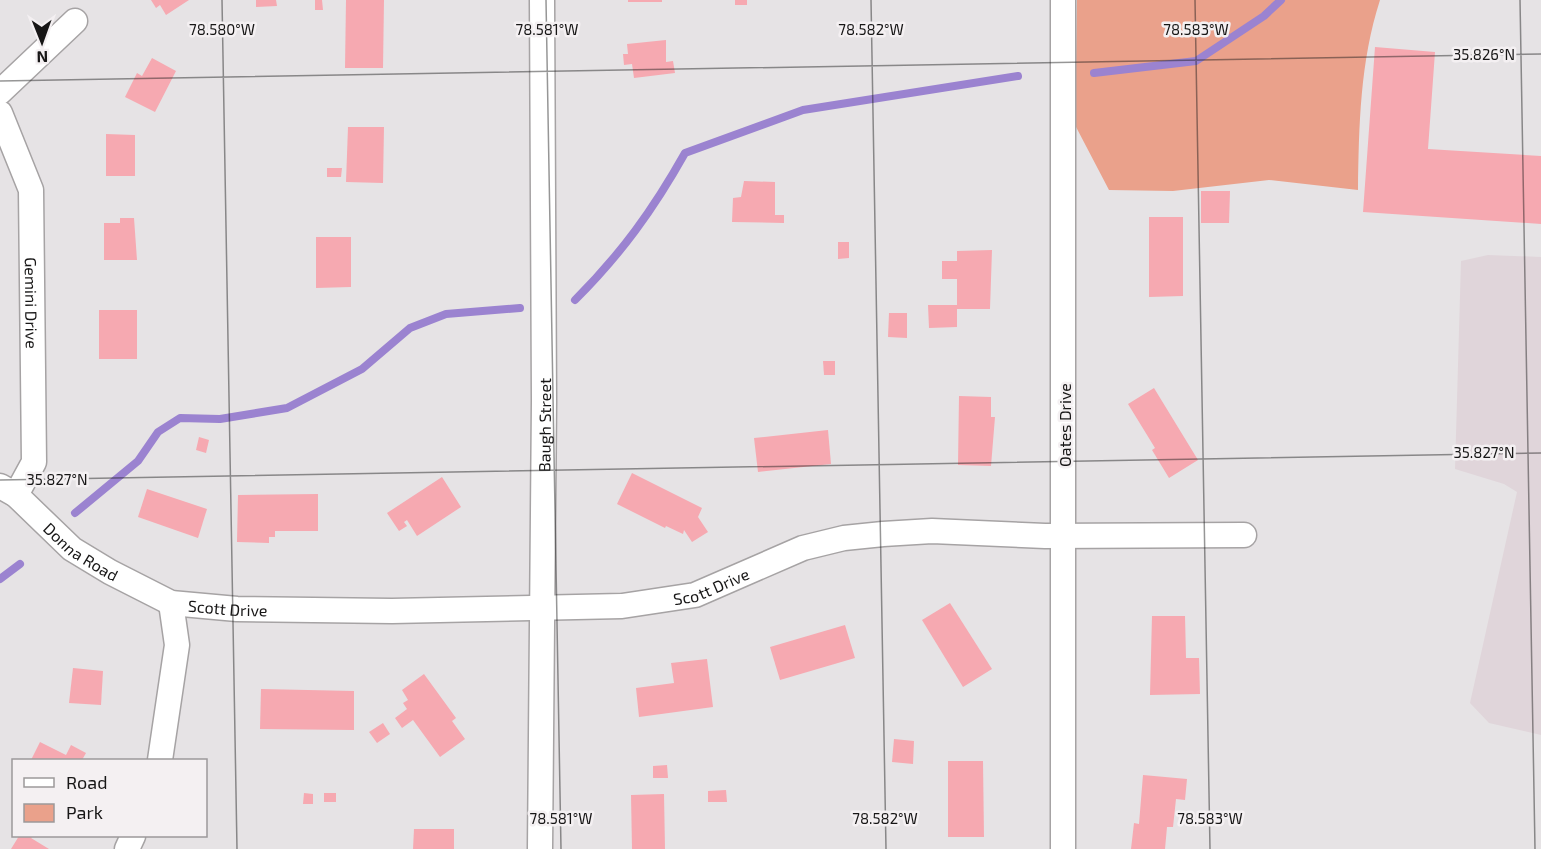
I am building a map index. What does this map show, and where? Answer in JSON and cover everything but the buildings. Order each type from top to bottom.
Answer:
[{"type":"street","name":"Baugh Street","points":[[540,849],[544,318],[542,0]]},
{"type":"street","name":"Oates Drive","points":[[1063,0],[1063,849]]},
{"type":"street","points":[[0,92],[75,21]]},
{"type":"street","name":"Gemini Drive","points":[[0,113],[32,190],[34,462],[8,491]]},
{"type":"street","name":"Donna Road","points":[[8,491],[72,549],[171,603]]},
{"type":"street","name":"Scott Drive","points":[[171,603],[289,610],[542,609],[622,606],[695,595],[803,548],[844,538],[932,531],[1064,536],[1244,535]]},
{"type":"street","points":[[160,759],[177,645],[171,603]]},
{"type":"shaded area","points":[[1488,255],[1541,257],[1541,735],[1489,723],[1470,703],[1517,492],[1504,484],[1455,469],[1461,261]]},
{"type":"green space","points":[[1077,0],[1380,0],[1373,23],[1365,70],[1360,118],[1358,190],[1269,180],[1173,191],[1109,190],[1075,125]]},
{"type":"waterway","points":[[1094,73],[1196,61],[1264,16],[1281,0]]},
{"type":"waterway","points":[[575,300],[607,266],[635,231],[661,194],[685,153],[803,110],[1018,76]]},
{"type":"waterway","points":[[75,513],[138,461],[158,432],[180,418],[220,419],[287,408],[362,369],[410,328],[446,314],[520,308]]},
{"type":"waterway","points":[[0,579],[20,564]]}]
